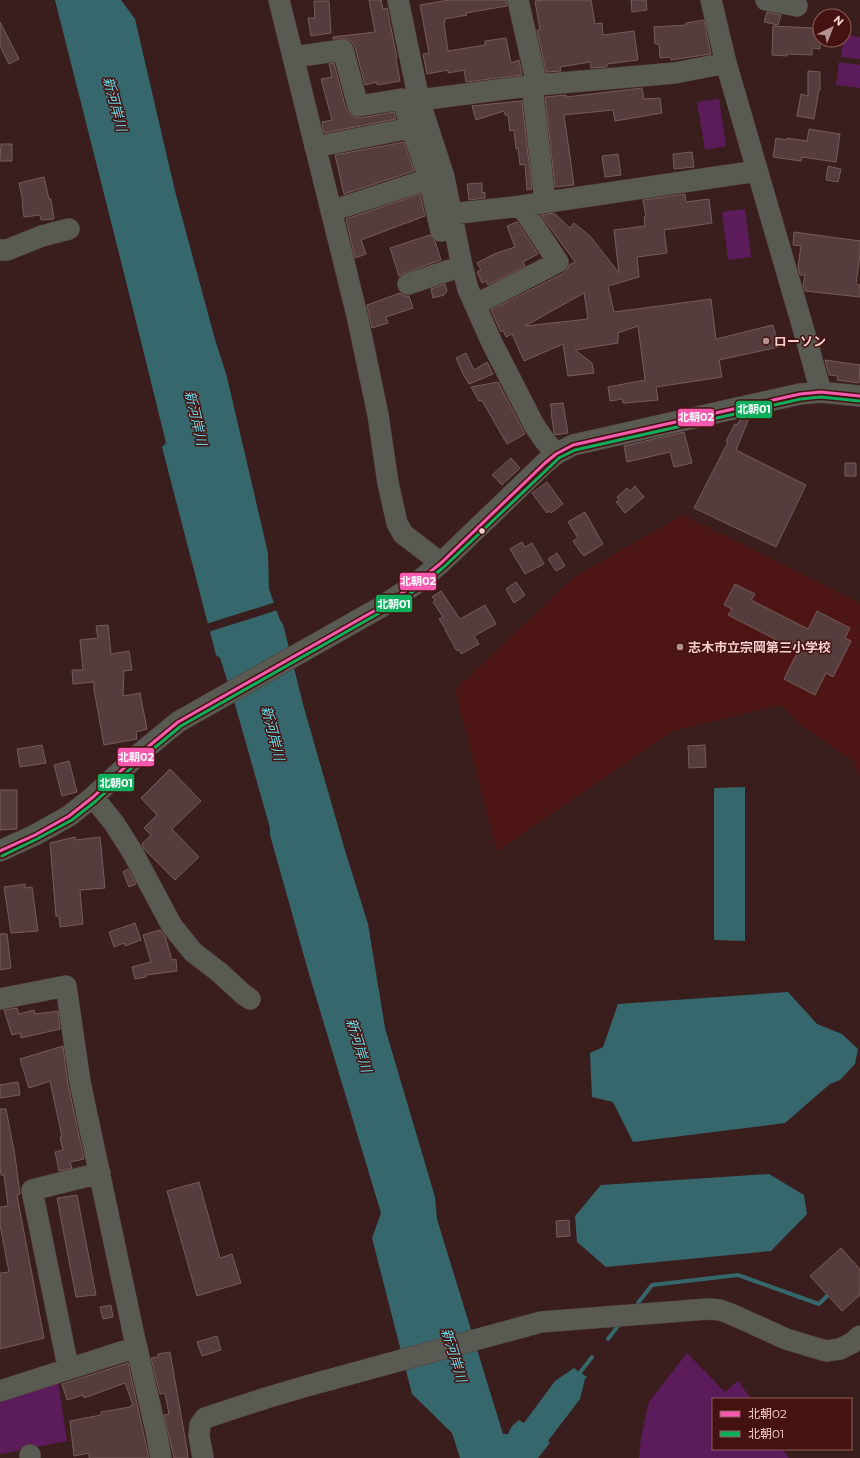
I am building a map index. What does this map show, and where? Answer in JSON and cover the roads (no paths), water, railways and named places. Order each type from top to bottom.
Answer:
[{"type":"street","points":[[279,0],[316,147],[368,367],[378,415],[388,483],[397,523],[403,534],[441,563]]},
{"type":"street","points":[[398,0],[420,100],[420,126]]},
{"type":"street","points":[[518,0],[535,85],[545,202]]},
{"type":"street","points":[[711,0],[726,62],[821,392]]},
{"type":"street","points":[[766,0],[797,6]]},
{"type":"street","points":[[293,57],[342,50],[358,106],[402,98],[420,126],[436,178],[456,268],[468,289],[492,343],[534,425],[556,454]]},
{"type":"street","points":[[420,100],[535,85],[675,73],[726,62]]},
{"type":"street","points":[[316,147],[420,126]]},
{"type":"street","points":[[451,214],[521,206],[757,171]]},
{"type":"street","points":[[331,211],[436,178]]},
{"type":"street","points":[[436,178],[451,214],[456,268]]},
{"type":"street","points":[[475,305],[558,262],[521,206]]},
{"type":"street","points":[[0,250],[6,250],[42,236],[69,228]]},
{"type":"street","points":[[408,284],[456,268]]},
{"type":"street","points":[[0,851],[55,825],[93,797],[165,732],[199,709],[300,654],[399,596],[441,563],[556,454],[573,445],[800,394],[821,392],[860,396]]},
{"type":"street","points":[[93,797],[114,823],[134,853],[172,926],[193,952],[250,999]]},
{"type":"street","points":[[0,999],[66,986],[80,1082],[161,1458]]},
{"type":"street","points":[[66,1357],[32,1190],[100,1173]]},
{"type":"street","points":[[203,1458],[200,1425],[205,1418],[320,1382],[541,1322],[708,1309],[720,1310],[786,1339],[826,1351],[840,1349],[852,1343],[860,1336]]},
{"type":"street","points":[[0,1377],[66,1357],[136,1341]]},
{"type":"street","points":[[0,1391],[136,1341]]},
{"type":"water","name":"新河岸川","points":[[55,0],[121,0],[135,19],[175,191],[214,336],[227,377],[268,553],[269,589],[280,620],[283,624],[304,708],[368,924],[385,1028],[435,1197],[437,1219],[503,1434],[508,1434],[512,1426],[519,1420],[524,1423],[555,1381],[574,1368],[579,1372],[578,1376],[581,1373],[587,1377],[585,1379],[580,1399],[548,1441],[550,1443],[538,1458],[460,1458],[452,1433],[412,1394],[372,1238],[381,1213],[309,974],[234,701],[220,658],[216,655],[162,447],[166,443]]},
{"type":"water","points":[[745,787],[745,941],[714,940],[714,788]]},
{"type":"water","points":[[788,992],[817,1024],[842,1034],[858,1049],[855,1064],[840,1080],[830,1084],[785,1123],[633,1142],[613,1102],[592,1097],[590,1053],[603,1047],[618,1004]]},
{"type":"water","points":[[769,1174],[804,1195],[807,1214],[771,1251],[606,1267],[577,1242],[575,1216],[601,1185]]},
{"type":"waterway","points":[[638,1303],[652,1285],[738,1275],[819,1304],[831,1292]]},
{"type":"waterway","points":[[608,1339],[618,1326]]},
{"type":"waterway","points":[[575,1379],[592,1357]]},
{"type":"place","name":"ローソン","points":[[766,341]]},
{"type":"place","name":"志木市立宗岡第三小学校","points":[[680,647]]}]
